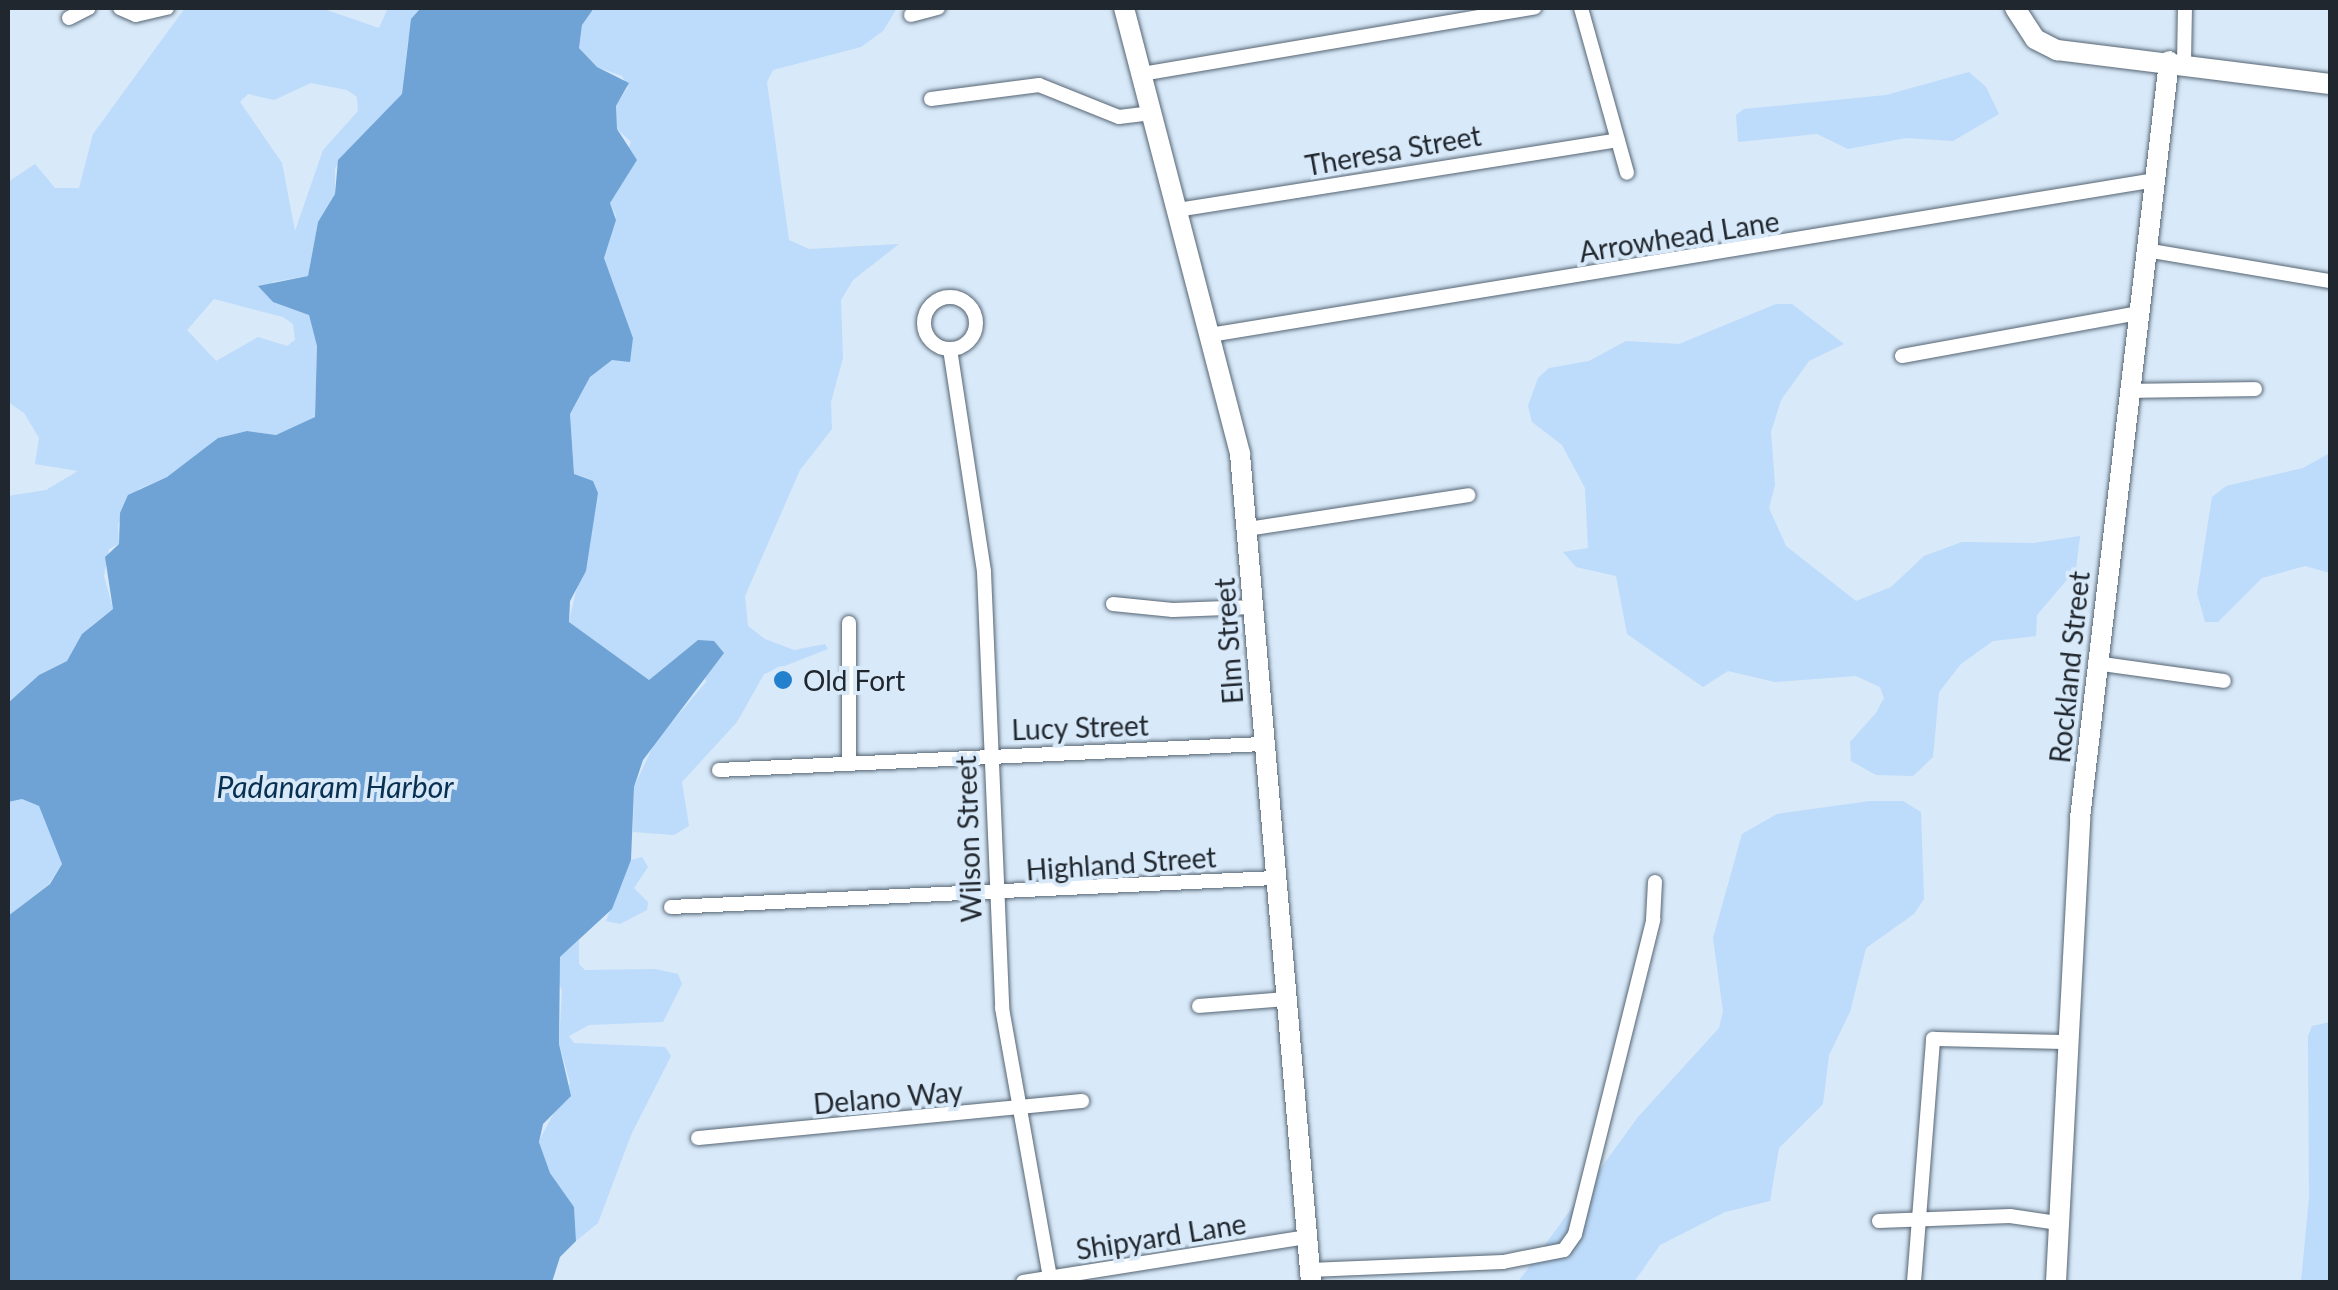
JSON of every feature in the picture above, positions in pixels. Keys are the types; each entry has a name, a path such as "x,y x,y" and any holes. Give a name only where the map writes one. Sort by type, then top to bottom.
{"street":[{"path":"69,18 89,8"},
{"path":"120,8 136,15 167,8"},
{"path":"911,15 938,8"},
{"name":"Elm Street","path":"1124,8 1240,454 1311,1276"},
{"path":"1142,74 1534,8"},
{"path":"1581,8 1626,174"},
{"path":"2015,8 2029,32 2049,48 2330,84"},
{"path":"2176,62 2186,8"},
{"name":"Rockland Street","path":"2056,1282 2066,1042 2096,663 2155,180 2176,62"},
{"path":"931,99 1039,84 1118,117 1152,113"},
{"name":"Theresa Street","path":"1178,210 1617,140"},
{"name":"Arrowhead Lane","path":"1210,335 2155,180"},
{"path":"2146,250 2330,281"},
{"path":"1902,356 2138,313"},
{"name":"Wilson Street","path":"950,349 984,572 1002,1008 1050,1280"},
{"path":"2129,392 2255,389"},
{"path":"1247,529 1468,495"},
{"path":"1113,604 1172,610 1253,607"},
{"path":"849,624 849,762"},
{"path":"2096,663 2224,681"},
{"name":"Lucy Street","path":"719,770 1263,744"},
{"name":"Highland Street","path":"671,907 995,896 1274,878"},
{"path":"1311,1276 1547,1257 1564,1250 1575,1234 1653,920 1656,882"},
{"path":"1199,1006 1286,998"},
{"path":"1914,1282 1933,1039 2066,1042"},
{"name":"Delano Way","path":"698,1138 1082,1101"},
{"path":"1879,1221 2010,1216 2058,1223"},
{"name":"Shipyard Lane","path":"1023,1282 1307,1236"}],"shaded area":[{"path":"185,8 321,8 379,28 388,8 423,8 408,40 402,94 335,168 335,194 318,222 308,276 272,282 309,315 317,345 315,417 276,435 247,431 218,438 167,477 139,489 118,524 119,544 109,549 104,576 113,609 91,626 67,661 39,675 8,703 8,496 46,490 78,471 35,464 39,438 24,413 8,402 8,182 35,164 55,188 79,188 93,134","holes":["311,83 347,90 357,97 358,111 323,150 295,231 282,163 240,102 248,94 274,100","214,299 283,317 293,324 295,340 287,346 258,337 216,361 187,330"]},
{"path":"594,8 897,8 883,31 861,47 773,70 767,82 789,240 809,249 899,244 853,280 841,300 843,358 831,402 832,429 800,470 745,596 748,626 765,639 794,650 825,644 828,649 764,674 737,722 682,782 689,826 674,835 633,832 634,787 655,742 706,682 698,640 649,680 569,622 577,587 581,480 574,474 570,414 590,377 633,338 604,258 616,216 610,203 631,142 617,129 616,106 628,87 622,76 597,67 579,48 582,25"},
{"path":"1969,72 1986,87 1999,114 1953,141 1906,138 1848,149 1817,134 1738,142 1736,115 1744,109 1886,95"},
{"path":"1776,304 1792,304 1844,344 1809,361 1781,400 1771,432 1775,485 1769,508 1786,546 1856,601 1891,587 1924,556 1962,542 2034,543 2080,536 2076,569 2037,615 2036,636 1993,641 1961,664 1939,692 1933,757 1913,776 1876,775 1851,761 1850,742 1876,713 1884,698 1880,687 1856,676 1775,682 1728,671 1703,687 1627,634 1616,576 1576,567 1563,552 1588,548 1585,488 1562,445 1532,422 1528,406 1538,378 1549,368 1589,361 1626,341 1679,344"},
{"path":"2330,453 2330,573 2305,566 2262,578 2218,622 2205,622 2197,593 2212,497 2226,486 2303,468"},
{"path":"22,799 39,806 62,864 49,884 8,916 8,802"},
{"path":"1870,801 1903,801 1921,812 1924,899 1914,914 1866,948 1850,1012 1829,1055 1823,1104 1779,1148 1770,1201 1725,1212 1660,1245 1634,1282 1518,1282 1638,1117 1719,1028 1723,1011 1713,938 1742,834 1777,814"},
{"path":"642,857 648,867 634,888 648,902 647,910 620,924 606,921 631,860"},
{"path":"579,940 579,964 585,970 655,969 678,974 682,984 663,1022 589,1025 569,1036 574,1043 665,1047 671,1056 631,1135 598,1223 576,1241 574,1207 550,1173 539,1141 570,1083 559,1044 562,991 556,974 560,957"},
{"path":"2330,1022 2330,1282 2301,1282 2309,1198 2308,1036 2312,1026"}],"water":[{"name":"Padanaram Harbor","path":"594,8 582,25 579,48 597,67 629,83 616,106 617,129 637,160 610,203 616,220 604,258 633,338 630,362 612,360 590,377 570,414 574,474 593,481 598,493 586,571 570,601 569,622 649,680 698,640 714,641 724,653 643,760 634,787 631,860 612,909 560,957 559,1044 571,1096 543,1124 539,1142 550,1173 574,1207 576,1241 560,1257 552,1282 8,1282 8,916 50,884 62,864 39,806 22,799 8,802 8,703 39,675 67,661 82,634 113,609 105,557 119,544 120,513 128,495 167,477 218,438 247,431 276,435 315,417 317,346 309,315 273,302 258,286 308,276 318,222 335,194 338,160 402,94 411,19 419,10"}],"place":[{"name":"Old Fort","path":"783,680"}]}
